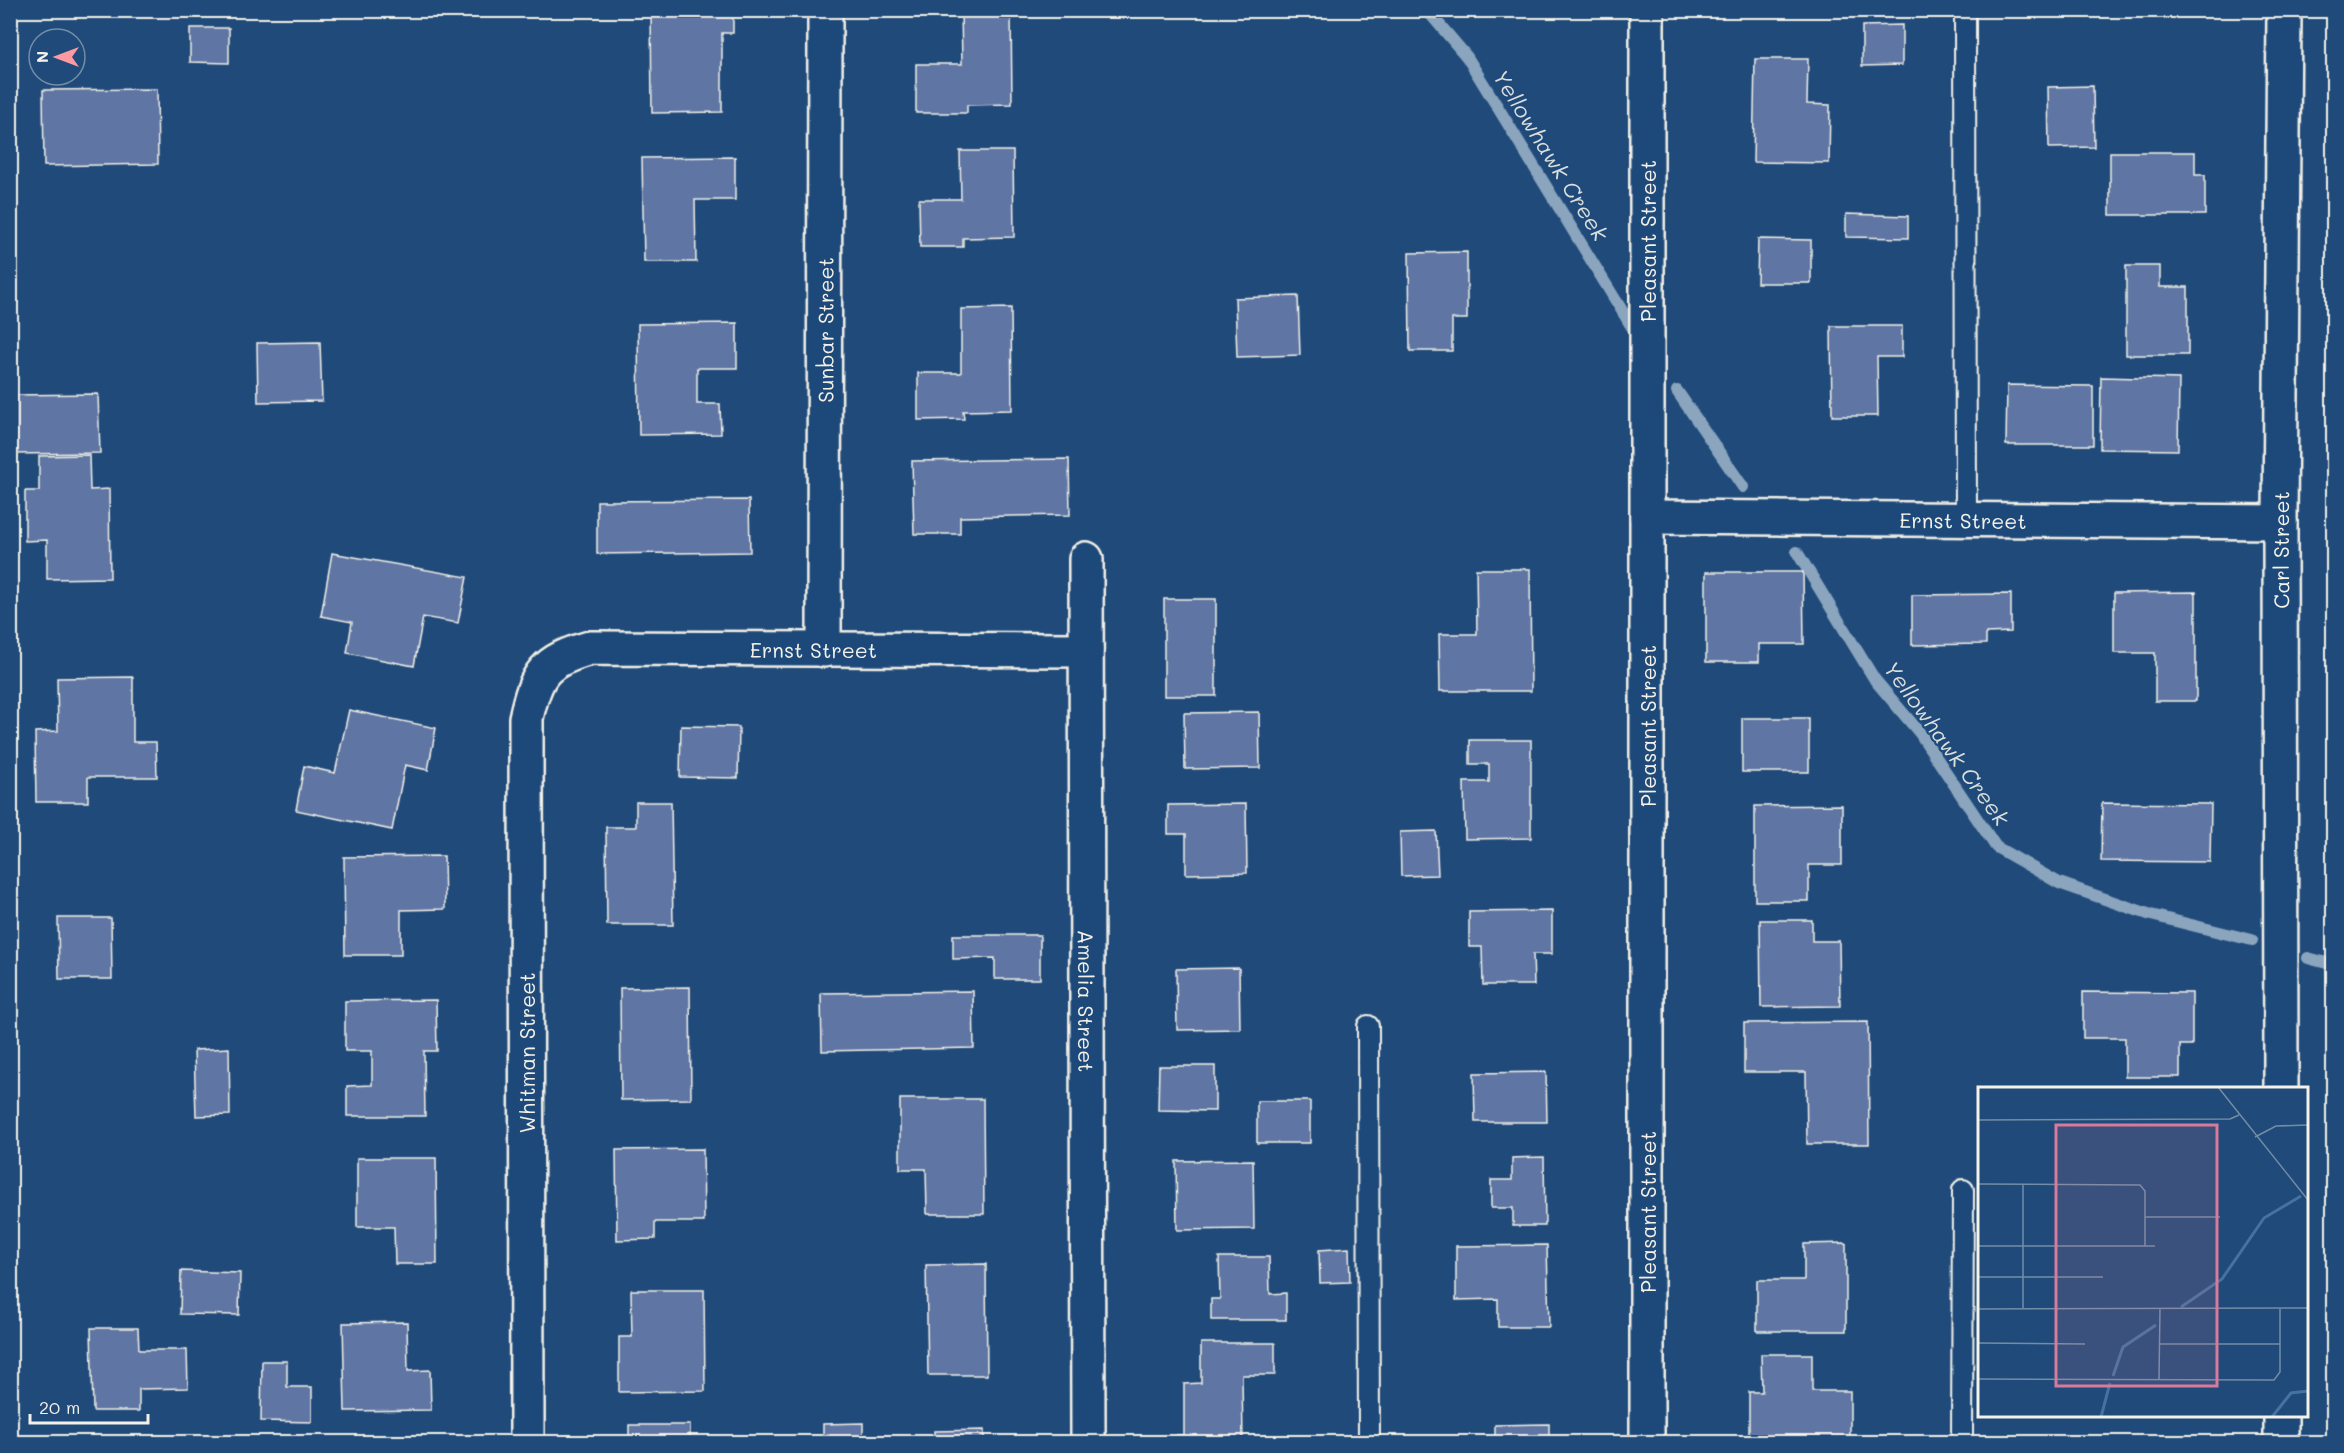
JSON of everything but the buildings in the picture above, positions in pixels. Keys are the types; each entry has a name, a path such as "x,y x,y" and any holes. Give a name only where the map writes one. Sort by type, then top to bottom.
{"street":[{"name":"Sunbar Street","path":"824,650 825,10"},
{"name":"Pleasant Street","path":"1647,10 1647,1443"},
{"name":"Carl Street","path":"2281,1087 2280,522 2284,10"},
{"name":"Ernst Street","path":"1647,517 2280,522"},
{"name":"Amelia Street","path":"1086,559 1088,1443"},
{"name":"Ernst Street","path":"545,668 566,655 590,648 1086,650"},
{"name":"Whitman Street","path":"527,1443 526,718 532,690 545,668"},
{"path":"2281,1417 2281,1443"}],"lane":[{"path":"1965,10 1966,520"},
{"path":"1368,1026 1369,1443"},
{"path":"1962,1190 1962,1443"}],"waterway":[{"name":"Yellowhawk Creek","path":"1427,10 1467,57 1632,327"},
{"name":"Yellowhawk Creek","path":"1677,391 1743,487"},
{"name":"Yellowhawk Creek","path":"1797,552 1875,680 1919,732 1996,847 2059,883 2151,915 2252,940"},
{"name":"Yellowhawk Creek","path":"2308,958 2334,965"}]}
